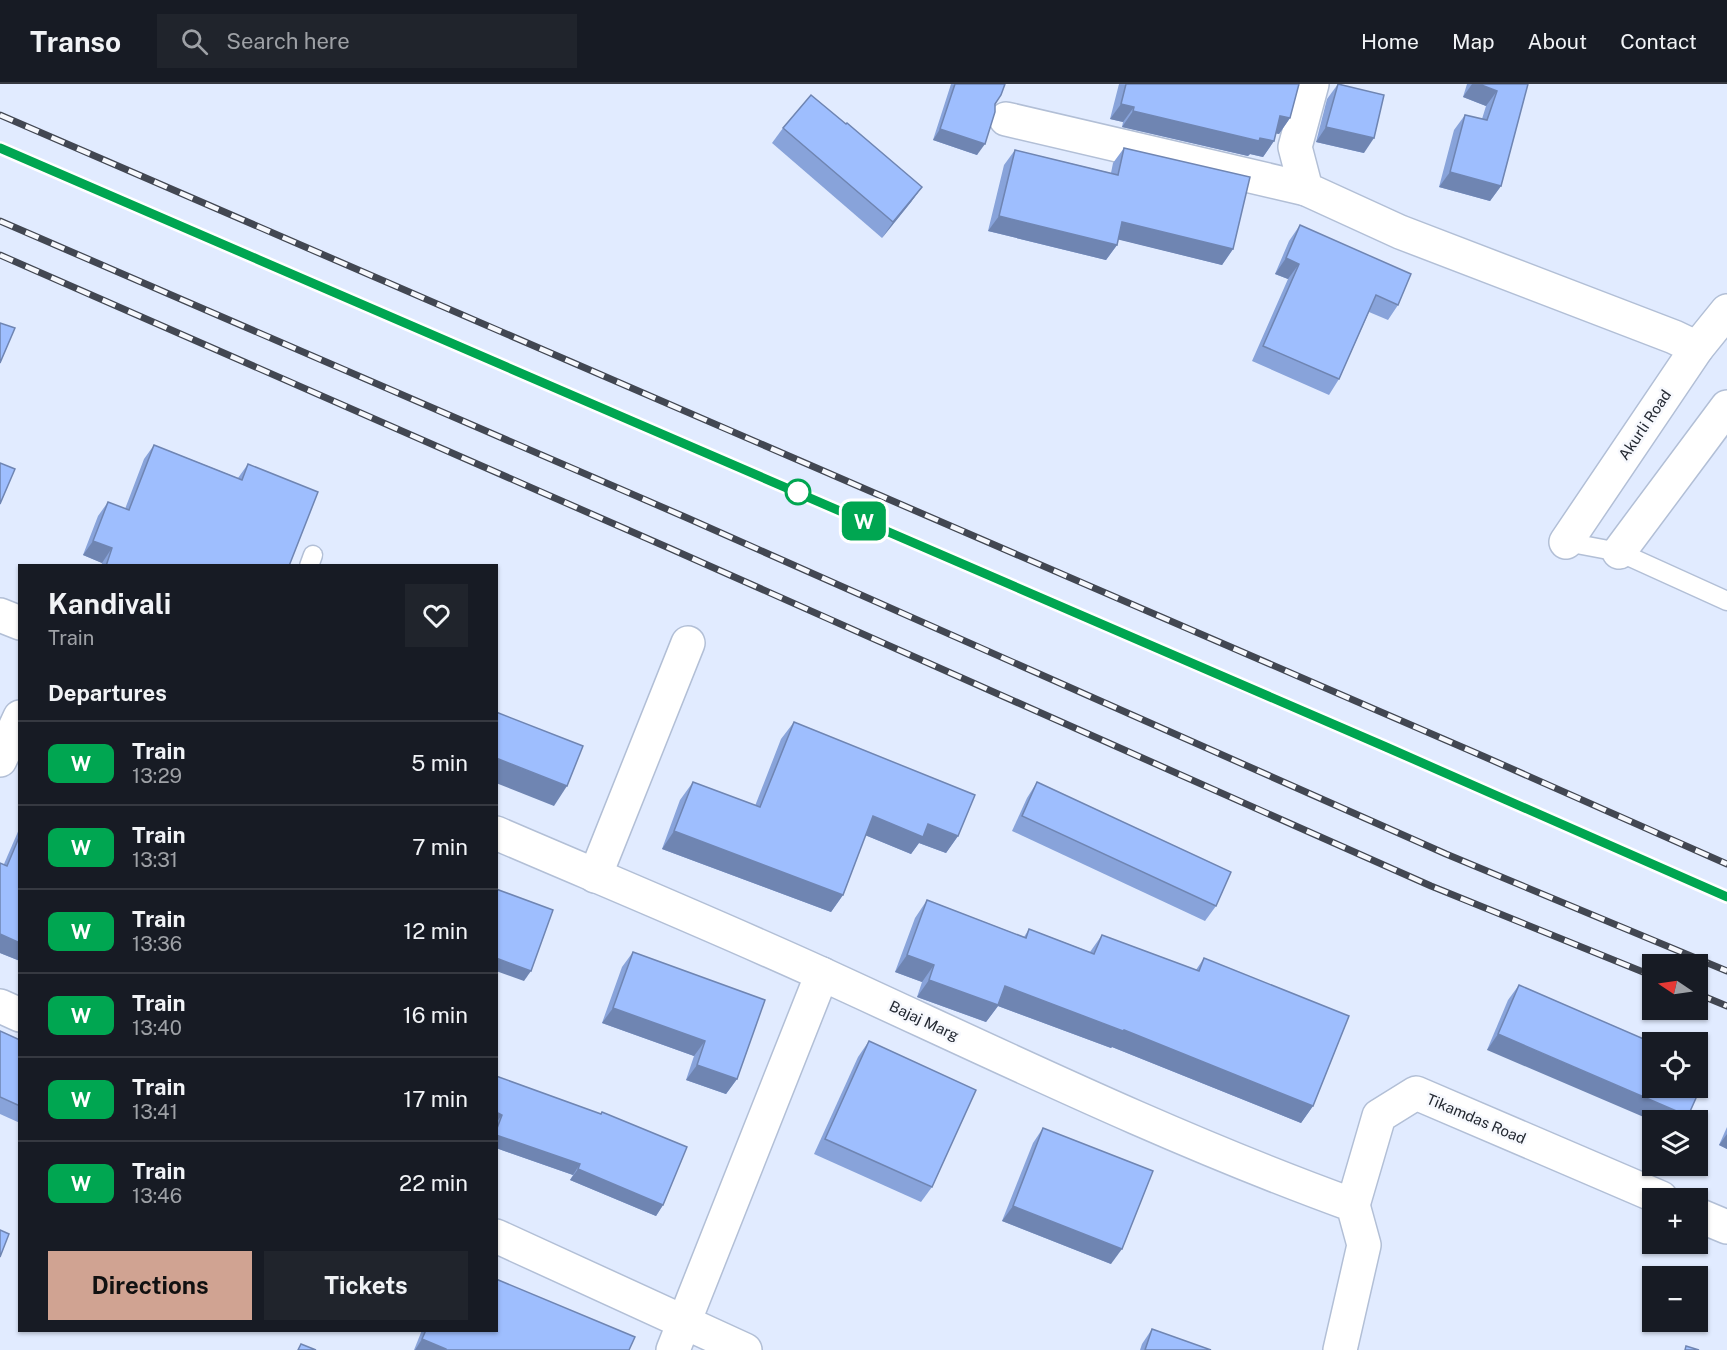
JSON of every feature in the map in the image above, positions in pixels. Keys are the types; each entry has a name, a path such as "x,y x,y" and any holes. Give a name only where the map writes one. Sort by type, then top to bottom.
{"street":[{"path":"1306,189 1295,147 1312,84"},
{"path":"1006,118 1306,189 1400,232 1674,337 1697,348"},
{"name":"Akurli Road","path":"1566,542 1697,348 1727,311"},
{"path":"1619,552 1727,407"},
{"path":"0,615 18,622"},
{"path":"595,876 688,643"},
{"path":"0,760 18,721"},
{"name":"Bajaj Marg","path":"498,834 822,974 1128,1114 1287,1181 1353,1205"},
{"path":"678,1336 822,974"},
{"path":"0,1006 18,1014"},
{"name":"Tikamdas Road","path":"1353,1205 1379,1116 1416,1093 1642,1190"},
{"path":"1340,1350 1364,1245 1353,1205"},
{"path":"1708,1219 1727,1227"},
{"path":"498,1237 678,1336 745,1350"}],"lane":[{"path":"1566,542 1619,552 1727,601"}],"building":[{"path":"955,84 1005,84 995,104 995,112 985,144 940,129"},
{"path":"1126,84 1299,84 1290,118 1280,116 1274,141 1260,138 1259,141 1133,111 1134,107 1121,104"},
{"path":"1338,84 1384,95 1374,138 1326,127"},
{"path":"1479,84 1528,84 1501,186 1450,172 1465,115 1487,120 1497,91"},
{"path":"811,95 922,187 893,222 783,128"},
{"path":"1124,148 1250,177 1233,249 1122,222 1117,245 999,216 1015,150 1118,175"},
{"path":"1300,225 1411,274 1398,305 1376,295 1339,379 1263,346 1299,264 1286,258"},
{"path":"0,323 15,328 0,363"},
{"path":"154,445 242,480 248,464 318,492 290,564 107,564 112,548 93,541 108,502 129,510"},
{"path":"0,463 15,469 0,504"},
{"path":"498,713 583,746 567,786 498,759"},
{"path":"794,722 975,795 958,836 928,824 923,837 873,816 843,895 674,831 693,782 760,807"},
{"path":"1037,782 1231,872 1216,906 1022,816"},
{"path":"18,840 18,942 0,934 0,863 7,866"},
{"path":"498,890 553,910 531,971 498,959"},
{"path":"927,900 1026,938 1029,929 1094,954 1102,935 1199,971 1204,958 1349,1016 1313,1106 1124,1030 1005,986 998,1005 929,980 934,965 907,955"},
{"path":"633,952 765,1000 737,1079 697,1065 705,1041 613,1008"},
{"path":"1519,985 1642,1038 1642,1096 1498,1034"},
{"path":"0,1031 18,1039 18,1105 0,1097"},
{"path":"869,1041 976,1090 932,1187 825,1139"},
{"path":"498,1077 601,1114 602,1112 687,1147 663,1205 578,1169 580,1164 498,1136 498,1126 502,1115 498,1113"},
{"path":"1646,1098 1696,1098 1691,1110 1674,1110"},
{"path":"1043,1128 1153,1171 1122,1249 1013,1206"},
{"path":"0,1230 9,1234 0,1257"},
{"path":"498,1280 635,1337 629,1350 446,1350 422,1339 425,1332 498,1332"},
{"path":"1152,1329 1211,1350 1145,1350"},
{"path":"301,1344 316,1350 298,1350"},
{"path":"1686,1346 1699,1350 1685,1350"}],"railway":[{"path":"0,115 1485,757 1727,864"},
{"path":"0,148 1727,897"},
{"path":"0,221 685,517 1446,854 1727,971"},
{"path":"0,255 669,548 1431,886 1642,972"},
{"path":"1708,998 1727,1006"}],"train":[{"name":"W","path":"0,148 1386,747 1727,897"}]}
